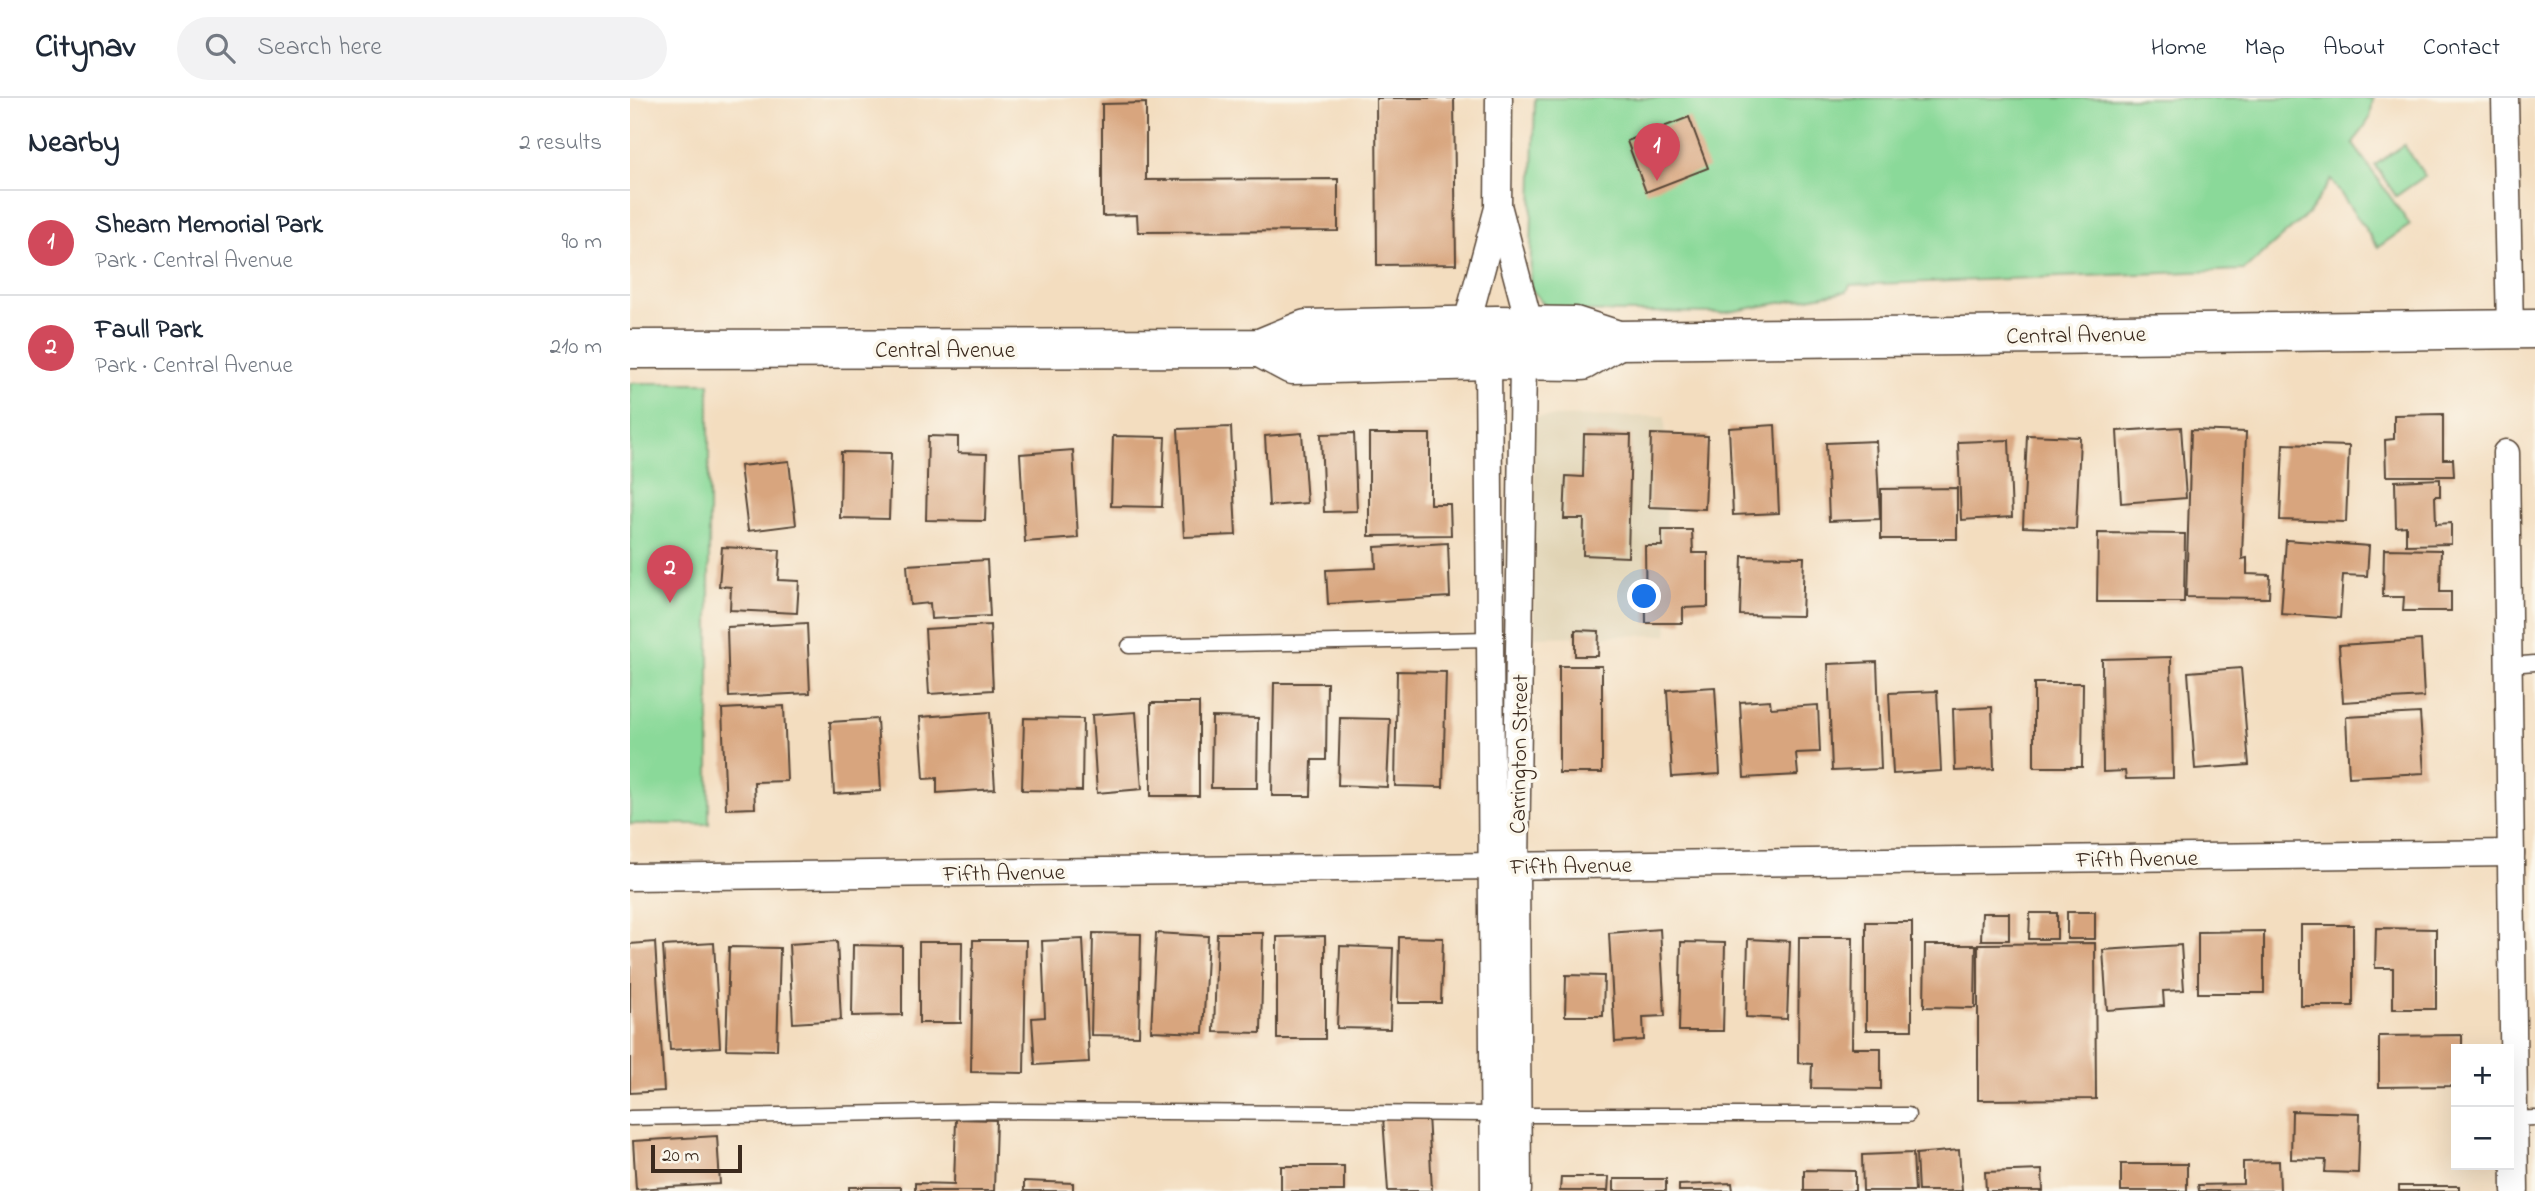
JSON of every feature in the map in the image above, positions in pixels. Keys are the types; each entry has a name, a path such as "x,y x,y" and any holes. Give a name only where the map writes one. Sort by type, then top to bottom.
{"main road":[{"name":"Central Avenue","path":"630,349 1260,348 1306,329 1466,326 1514,349"},
{"name":"Central Avenue","path":"1260,348 1292,365 1514,349 1582,361 1618,340 2523,329"}],"street":[{"name":"Carrington Street","path":"1499,98 1498,208 1514,349 1504,866 1507,1114 1518,1191"},
{"path":"2505,98 2523,329"},
{"name":"Carrington Street","path":"1466,326 1498,208"},
{"name":"Carrington Street","path":"1504,866 1491,639 1514,349"},
{"path":"2506,453 2522,664 2511,853 2524,1119 2515,1191"},
{"name":"Fifth Avenue","path":"630,877 2511,853"},
{"name":"Carrington Street","path":"1494,1191 1507,1114"}],"lane":[{"path":"1129,646 1491,639"},
{"path":"630,1118 989,1111 1908,1115"}],"shaded area":[{"path":"1665,416 1668,635 1534,637 1534,417"}],"green space":[{"path":"1535,98 2373,98 2370,118 2353,144 2410,225 2378,247 2331,180 2308,214 2244,270 1850,285 1847,291 1723,313 1550,311 1530,288"},
{"path":"2404,145 2425,176 2396,196 2375,165"},
{"path":"630,383 709,383 709,824 630,824"}],"building":[{"path":"1376,98 1454,98 1456,264 1377,265"},
{"path":"1146,103 1146,180 1338,179 1338,231 1138,232 1137,215 1102,216 1102,104"},
{"path":"1689,117 1708,168 1646,192 1627,141"},
{"path":"2443,414 2443,459 2453,459 2454,476 2386,476 2385,440 2394,439 2394,415"},
{"path":"1775,425 1779,513 1733,515 1729,428"},
{"path":"1231,427 1236,535 1184,537 1178,429"},
{"path":"2181,427 2186,498 2121,503 2117,431"},
{"path":"2191,430 2246,432 2242,559 2247,558 2247,574 2270,575 2269,598 2186,597"},
{"path":"1302,433 1307,503 1269,506 1265,436"},
{"path":"1354,433 1357,511 1324,512 1321,434"},
{"path":"1369,434 1430,434 1430,504 1450,504 1451,535 1369,536"},
{"path":"1584,434 1631,435 1628,557 1583,555 1584,519 1564,519 1566,476 1583,477"},
{"path":"1651,434 1708,436 1705,509 1649,507"},
{"path":"2027,435 2080,437 2076,529 2023,527"},
{"path":"928,436 958,437 958,453 987,454 985,521 926,520"},
{"path":"1113,436 1165,437 1162,507 1111,506"},
{"path":"2009,440 2012,517 1961,520 1958,442"},
{"path":"1876,441 1880,519 1829,521 1826,443"},
{"path":"2283,444 2349,446 2346,522 2280,520"},
{"path":"1073,450 1078,538 1025,542 1020,454"},
{"path":"841,452 891,453 889,519 840,518"},
{"path":"789,461 796,525 748,531 740,466"},
{"path":"2440,479 2440,496 2435,496 2436,524 2451,523 2451,544 2406,545 2406,526 2396,527 2395,481"},
{"path":"1957,488 1957,539 1881,539 1881,489"},
{"path":"1662,530 1692,530 1693,553 1708,553 1708,607 1683,608 1683,623 1646,623 1645,546 1662,546"},
{"path":"2098,533 2185,534 2184,602 2097,602"},
{"path":"2286,540 2369,546 2367,576 2343,575 2340,618 2281,614"},
{"path":"1448,543 1450,597 1328,604 1326,570 1376,568 1375,547"},
{"path":"722,547 780,550 778,580 799,581 797,613 730,610 731,587 719,586"},
{"path":"2384,549 2441,550 2440,592 2451,592 2451,611 2403,611 2404,597 2383,597"},
{"path":"1742,556 1804,557 1802,616 1740,615"},
{"path":"987,560 990,616 931,619 930,603 910,605 907,565"},
{"path":"807,623 810,693 729,697 727,627"},
{"path":"990,625 993,690 929,694 925,629"},
{"path":"1575,630 1599,631 1598,656 1575,656"},
{"path":"2421,640 2424,697 2343,702 2339,645"},
{"path":"2171,657 2173,778 2126,779 2125,771 2103,772 2102,659"},
{"path":"1877,662 1881,769 1832,771 1828,664"},
{"path":"1559,666 1602,666 1602,773 1559,773"},
{"path":"2241,668 2249,765 2195,769 2188,672"},
{"path":"1397,671 1446,672 1443,787 1395,786"},
{"path":"1274,683 1327,683 1326,760 1312,760 1311,796 1272,796"},
{"path":"2034,683 2083,683 2082,767 2034,767"},
{"path":"1715,687 1720,774 1672,777 1667,690"},
{"path":"1937,691 1941,771 1893,774 1889,693"},
{"path":"1770,700 1771,708 1818,705 1820,752 1796,753 1798,775 1744,778 1740,702"},
{"path":"1151,703 1199,703 1199,796 1151,796"},
{"path":"784,706 787,781 754,782 755,808 726,809 722,709"},
{"path":"1992,707 1994,769 1955,771 1953,709"},
{"path":"990,712 995,789 937,793 937,778 924,779 920,717"},
{"path":"1136,712 1142,789 1097,793 1092,715"},
{"path":"2420,713 2424,773 2349,777 2346,717"},
{"path":"1212,717 1258,718 1257,788 1211,788"},
{"path":"1024,718 1083,719 1082,791 1022,790"},
{"path":"1340,718 1390,719 1387,787 1338,785"},
{"path":"877,719 881,791 834,794 830,722"},
{"path":"2067,912 2095,912 2095,939 2067,939"},
{"path":"1982,913 2009,913 2009,940 1981,940"},
{"path":"2030,913 2057,913 2057,939 2029,939"},
{"path":"1866,922 1912,922 1912,1030 1866,1030"},
{"path":"2301,925 2353,925 2353,1006 2301,1006"},
{"path":"2376,928 2436,929 2436,1009 2393,1009 2393,968 2375,968"},
{"path":"1660,929 1665,1016 1643,1017 1644,1040 1615,1042 1609,933"},
{"path":"2264,931 2264,993 2198,993 2198,932"},
{"path":"1093,933 1141,934 1139,1036 1091,1035"},
{"path":"1156,933 1208,936 1203,1033 1151,1031"},
{"path":"1217,933 1263,933 1261,1033 1214,1032"},
{"path":"1325,936 1325,1039 1277,1039 1277,937"},
{"path":"1399,937 1443,938 1441,1003 1398,1003"},
{"path":"1799,937 1853,937 1852,1048 1881,1048 1881,1089 1811,1088 1812,1064 1798,1063"},
{"path":"1083,939 1089,1062 1035,1065 1032,1018 1045,1017 1042,941"},
{"path":"1748,939 1790,941 1787,1019 1746,1017"},
{"path":"973,940 1026,940 1024,1073 971,1072"},
{"path":"837,941 841,1020 793,1023 789,944"},
{"path":"655,942 664,1091 630,1093 630,944"},
{"path":"919,942 962,942 961,1023 919,1023"},
{"path":"1681,942 1725,943 1723,1031 1679,1031"},
{"path":"714,943 720,1047 670,1050 663,946"},
{"path":"2095,943 2096,1099 1978,1100 1978,944"},
{"path":"853,945 902,946 902,1015 852,1016"},
{"path":"1925,945 1976,945 1975,1008 1924,1007"},
{"path":"2181,945 2184,990 2163,991 2164,1006 2107,1010 2103,950"},
{"path":"1340,946 1393,948 1390,1029 1337,1028"},
{"path":"729,947 780,948 777,1050 726,1049"},
{"path":"1566,975 1604,976 1603,1016 1565,1016"},
{"path":"2462,1035 2462,1044 2451,1044 2451,1086 2379,1087 2379,1036"},
{"path":"2292,1111 2360,1113 2358,1173 2325,1172 2326,1160 2291,1159"},
{"path":"1428,1114 1432,1191 1388,1191 1383,1117"},
{"path":"956,1119 996,1120 994,1191 915,1191 915,1183 954,1184"},
{"path":"717,1136 720,1184 636,1189 633,1141"},
{"path":"1959,1150 1962,1191 1918,1191 1916,1154"},
{"path":"1913,1153 1915,1191 1863,1191 1862,1155"},
{"path":"2279,1161 2280,1191 2199,1191 2198,1185 2243,1184 2243,1162"},
{"path":"2121,1164 2187,1164 2187,1191 2121,1191"},
{"path":"1281,1166 1344,1166 1344,1191 1281,1191"},
{"path":"1804,1170 1855,1171 1855,1191 1804,1191"},
{"path":"2042,1170 2043,1191 1986,1191 1985,1172"},
{"path":"1561,1177 1609,1177 1608,1191 1560,1191"},
{"path":"1614,1179 1666,1179 1666,1191 1614,1191"},
{"path":"1024,1181 1073,1183 1073,1191 1024,1191"},
{"path":"1732,1183 1733,1191 1679,1191 1679,1185"},
{"path":"2399,1186 2459,1186 2459,1191 2399,1191"},
{"path":"849,1187 901,1187 901,1191 849,1191"}],"place":[{"name":"Shearn Memorial Park","path":"1657,181"},
{"name":"Faull Park","path":"670,603"}]}
